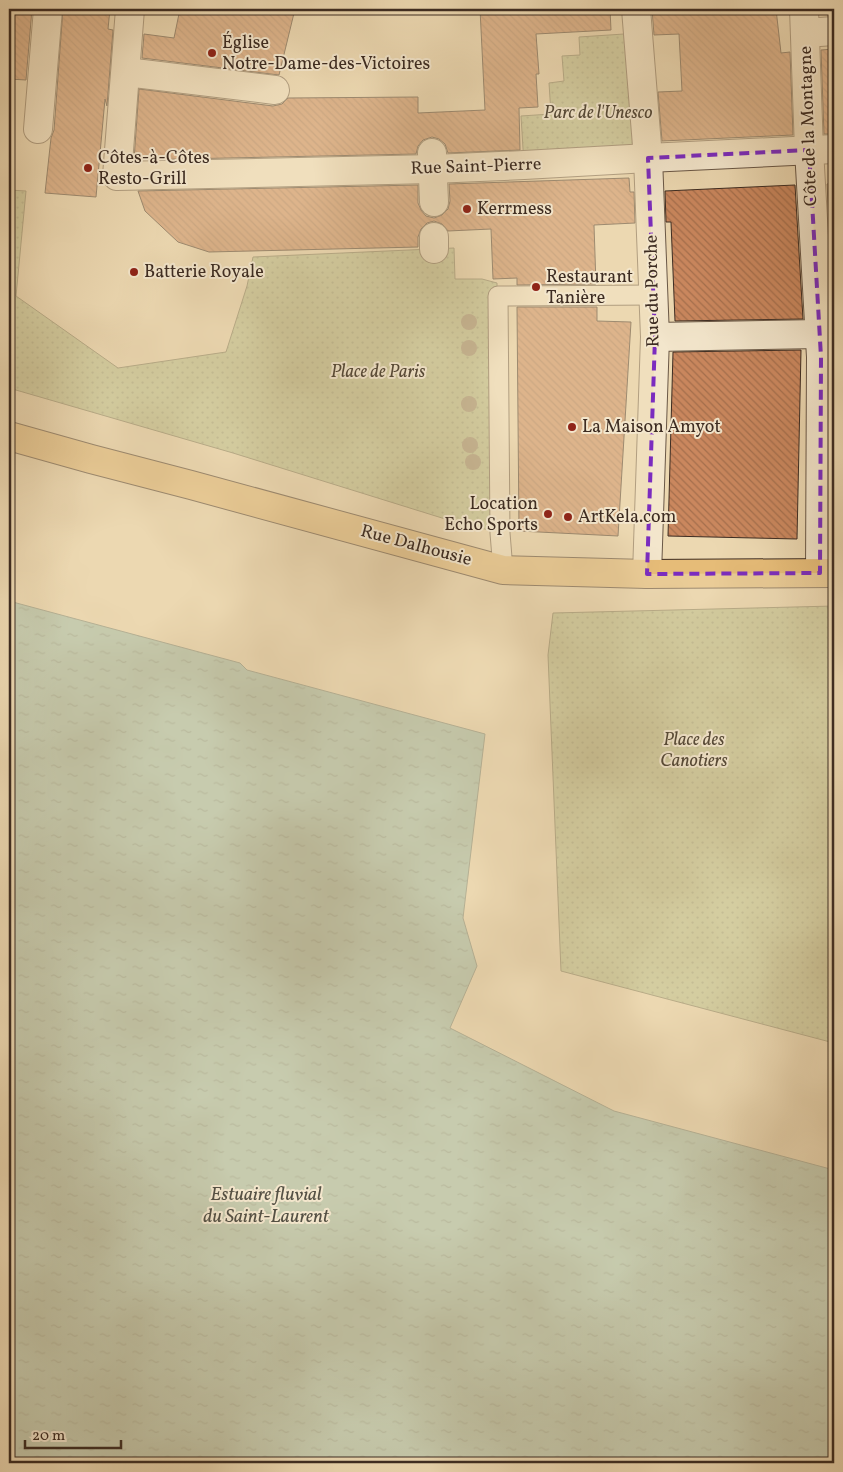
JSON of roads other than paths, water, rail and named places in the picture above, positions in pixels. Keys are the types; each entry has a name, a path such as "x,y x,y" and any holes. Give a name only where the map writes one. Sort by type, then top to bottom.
{"main road":[{"name":"Rue Dalhousie","path":"9,436 502,570 647,574 827,573"}],"street":[{"path":"38,129 48,9"},
{"path":"130,9 126,72 275,90"},
{"name":"Rue du Porche","path":"636,9 648,158 655,337 647,574"},
{"path":"805,21 834,31"},
{"name":"Côte de la Montagne","path":"805,21 822,149 820,334 827,573"},
{"name":"Rue Saint-Pierre","path":"126,72 117,176 432,161 524,166 822,149"},
{"path":"432,161 434,202"},
{"path":"655,337 820,334"}],"lane":[{"path":"502,570 498,296 654,295"}],"water":[{"name":"Estuaire fluvial du Saint-Laurent","path":"9,601 240,663 247,670 485,734 463,918 477,966 450,1028 614,1111 834,1170 834,1463 9,1463"}],"place":[{"name":"Église Notre-Dame-des-Victoires","path":"212,53"},
{"name":"Côtes-à-Côtes Resto-Grill","path":"88,168"},
{"name":"Kerrmess","path":"467,209"},
{"name":"Batterie Royale","path":"134,272"},
{"name":"Restaurant Tanière","path":"536,287"},
{"name":"La Maison Amyot","path":"572,427"},
{"name":"Location Echo Sports","path":"548,514"},
{"name":"ArtKela.com","path":"568,517"}],"park label":[{"name":"Parc de l'Unesco","path":"598,113"},
{"name":"Place de Paris","path":"378,372"},
{"name":"Place des Canotiers","path":"694,750"}]}
